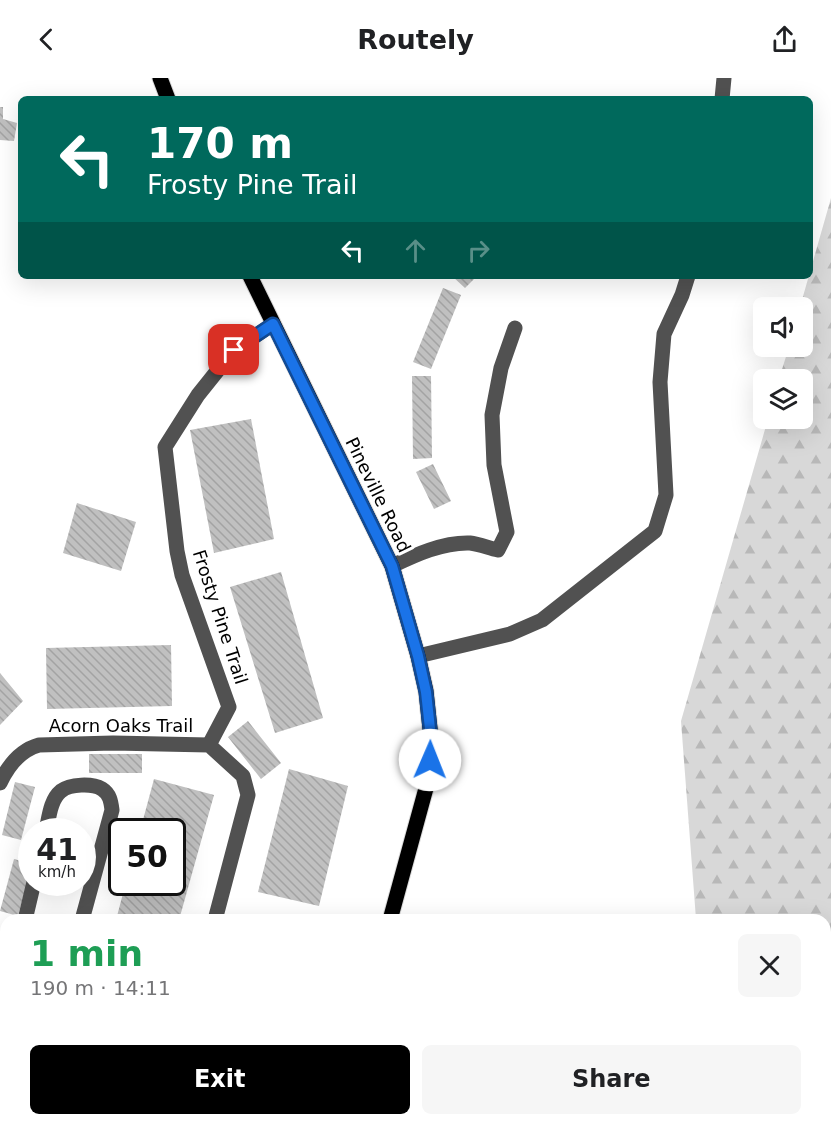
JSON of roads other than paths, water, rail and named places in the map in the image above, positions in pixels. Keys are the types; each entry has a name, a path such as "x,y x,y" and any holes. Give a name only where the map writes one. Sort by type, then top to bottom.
{"main road":[{"path":"160,78 167,96"},
{"name":"Pineville Road","path":"251,279 392,566 426,692 431,738 428,781 392,914"}],"street":[{"path":"722,96 724,78"},
{"path":"418,656 510,634 542,620 655,531 666,495 660,382 664,334 687,279"},
{"name":"Frosty Pine Trail","path":"209,746 229,707 182,575 165,447 198,395 234,350 273,324"},
{"path":"392,566 416,555 443,547 470,543 498,550 507,532 494,465 492,415 501,368 515,328"},
{"name":"Acorn Oaks Trail","path":"0,783 7,769 28,748 39,745 113,743 209,746 243,776 248,795 217,914"},
{"path":"49,818 54,800 62,791 75,786 103,789 110,798 112,810 96,869"},
{"path":"26,914 31,896"},
{"path":"84,914 89,896"}]}
